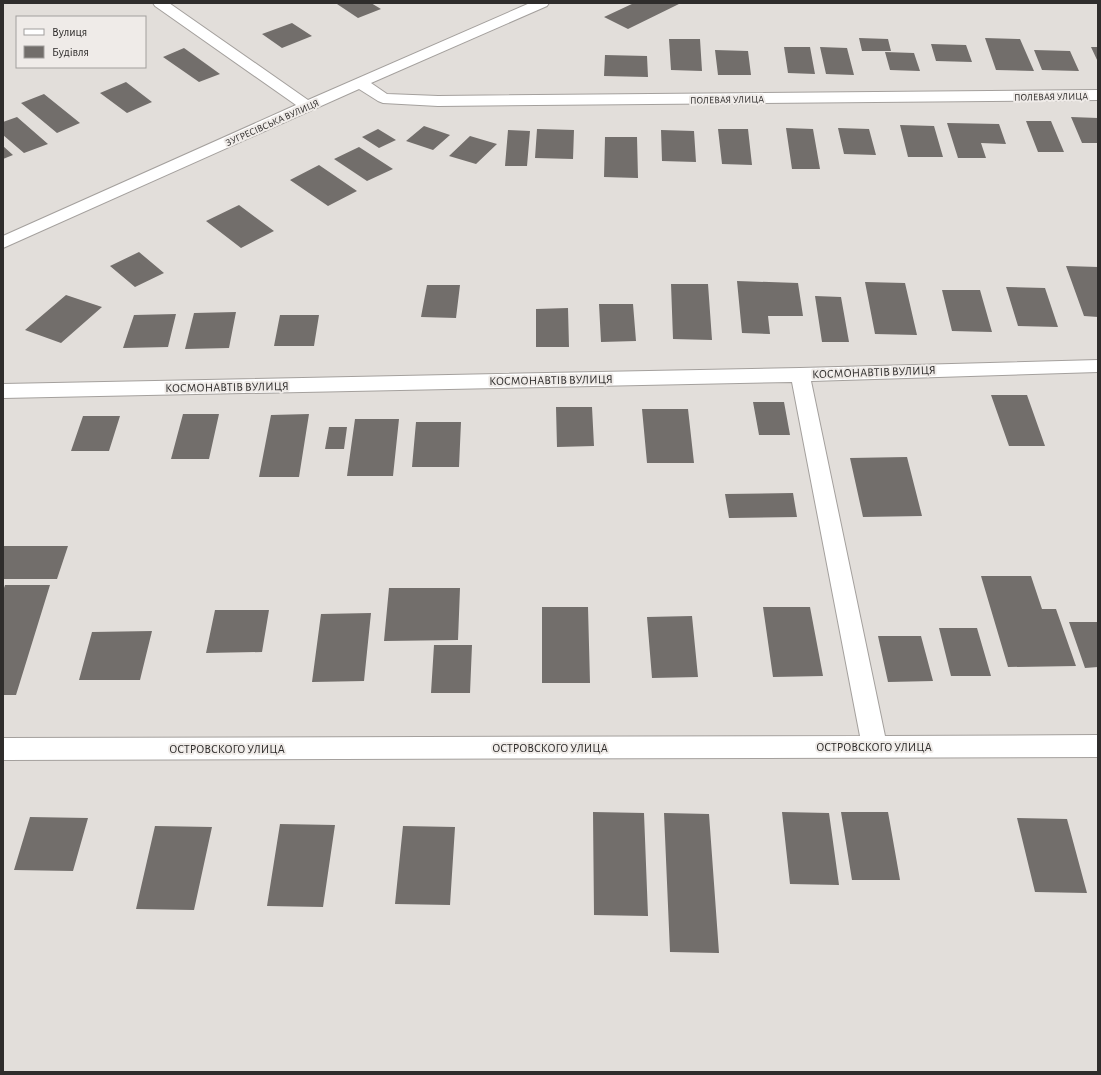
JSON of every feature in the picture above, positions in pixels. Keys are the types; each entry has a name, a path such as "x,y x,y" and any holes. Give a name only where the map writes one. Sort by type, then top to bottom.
{"street":[{"path":"160,3 307,106"},
{"name":"ЗУГРЕСІВСЬКА ВУЛИЦЯ","path":"3,243 307,106 542,3"},
{"name":"ПОЛЕВАЯ УЛИЦА","path":"360,83 383,98 438,101 1098,95"},
{"name":"КОСМОНАВТІВ ВУЛИЦЯ","path":"3,392 1098,366"},
{"path":"800,374 875,747"},
{"name":"ОСТРОВСКОГО УЛИЦА","path":"3,749 1098,746"}],"building":[{"path":"371,3 381,9 358,18 337,4"},
{"path":"634,3 681,3 628,29 604,17"},
{"path":"292,23 312,36 282,48 262,34"},
{"path":"859,38 888,39 891,51 862,51"},
{"path":"985,38 1020,39 1034,71 996,70"},
{"path":"669,39 700,39 702,71 671,70"},
{"path":"931,44 966,45 972,62 936,61"},
{"path":"784,47 810,47 815,74 788,73"},
{"path":"820,47 847,48 854,75 826,74"},
{"path":"1091,47 1098,47 1098,62"},
{"path":"184,48 220,74 199,82 163,57"},
{"path":"715,50 748,51 751,75 718,75"},
{"path":"1034,50 1070,51 1079,71 1042,70"},
{"path":"885,52 914,53 920,71 890,70"},
{"path":"605,55 647,56 648,77 604,76"},
{"path":"126,82 152,102 127,113 100,93"},
{"path":"44,94 80,123 57,133 21,103"},
{"path":"17,117 48,144 24,153 3,135 3,122"},
{"path":"1071,117 1098,118 1098,143 1082,143"},
{"path":"1026,121 1051,121 1064,152 1038,152"},
{"path":"947,123 999,124 1006,144 981,143 986,158 958,158"},
{"path":"900,125 934,126 943,157 908,157"},
{"path":"424,126 450,135 433,150 406,141"},
{"path":"786,128 813,129 820,169 792,169"},
{"path":"838,128 869,129 876,155 844,154"},
{"path":"378,129 396,140 379,148 362,137"},
{"path":"537,129 574,130 573,159 535,158"},
{"path":"718,129 748,129 752,165 722,164"},
{"path":"508,130 530,131 527,166 505,166"},
{"path":"661,130 694,131 696,162 662,161"},
{"path":"470,136 497,144 476,164 449,156"},
{"path":"605,137 637,137 638,178 604,177"},
{"path":"3,146 13,155 3,159"},
{"path":"359,147 393,169 367,181 334,159"},
{"path":"319,165 357,191 328,206 290,180"},
{"path":"239,205 274,231 241,248 206,221"},
{"path":"139,252 164,273 135,287 110,266"},
{"path":"1066,266 1098,267 1098,317 1084,316"},
{"path":"737,281 798,283 803,316 768,316 770,334 742,333"},
{"path":"865,282 905,283 917,335 875,334"},
{"path":"671,284 708,284 712,340 673,339"},
{"path":"427,285 460,285 456,318 421,317"},
{"path":"1006,287 1045,288 1058,327 1018,326"},
{"path":"942,290 980,290 992,332 952,331"},
{"path":"66,295 102,307 61,343 25,330"},
{"path":"815,296 841,297 849,342 822,342"},
{"path":"599,304 633,304 636,341 601,342"},
{"path":"568,308 569,347 536,347 536,309"},
{"path":"236,312 229,348 185,349 194,313"},
{"path":"176,314 168,347 123,348 134,315"},
{"path":"280,315 319,315 314,346 274,346"},
{"path":"991,395 1027,395 1045,446 1009,446"},
{"path":"753,402 784,402 790,435 759,435"},
{"path":"556,407 592,407 594,446 557,447"},
{"path":"642,409 688,409 694,463 647,463"},
{"path":"183,414 219,414 209,459 171,459"},
{"path":"309,414 299,477 259,477 271,415"},
{"path":"83,416 120,416 109,451 71,451"},
{"path":"355,419 399,419 393,476 347,476"},
{"path":"416,422 461,422 459,467 412,467"},
{"path":"329,427 347,427 344,449 325,449"},
{"path":"907,457 922,516 863,517 850,458"},
{"path":"793,493 797,517 729,518 725,494"},
{"path":"3,546 68,546 57,579 3,579"},
{"path":"981,576 1031,576 1042,609 1056,609 1076,666 1008,667"},
{"path":"5,585 50,585 16,695 3,695 3,591"},
{"path":"389,588 460,588 458,640 384,641"},
{"path":"542,607 588,607 590,683 542,683"},
{"path":"763,607 810,607 823,676 773,677"},
{"path":"215,610 269,610 262,652 206,653"},
{"path":"371,613 364,681 312,682 321,614"},
{"path":"692,616 698,677 652,678 647,617"},
{"path":"1069,622 1098,622 1098,667 1085,668"},
{"path":"939,628 977,628 991,676 951,676"},
{"path":"152,631 140,680 79,680 92,632"},
{"path":"878,636 921,636 933,681 888,682"},
{"path":"434,645 472,645 470,693 431,693"},
{"path":"593,812 644,813 648,916 594,915"},
{"path":"782,812 829,813 839,885 790,884"},
{"path":"841,812 888,812 900,880 852,880"},
{"path":"664,813 709,814 719,953 670,952"},
{"path":"30,817 88,818 73,871 14,870"},
{"path":"1017,818 1067,819 1087,893 1035,892"},
{"path":"280,824 335,825 323,907 267,906"},
{"path":"155,826 212,827 194,910 136,909"},
{"path":"403,826 455,827 450,905 395,904"}]}
